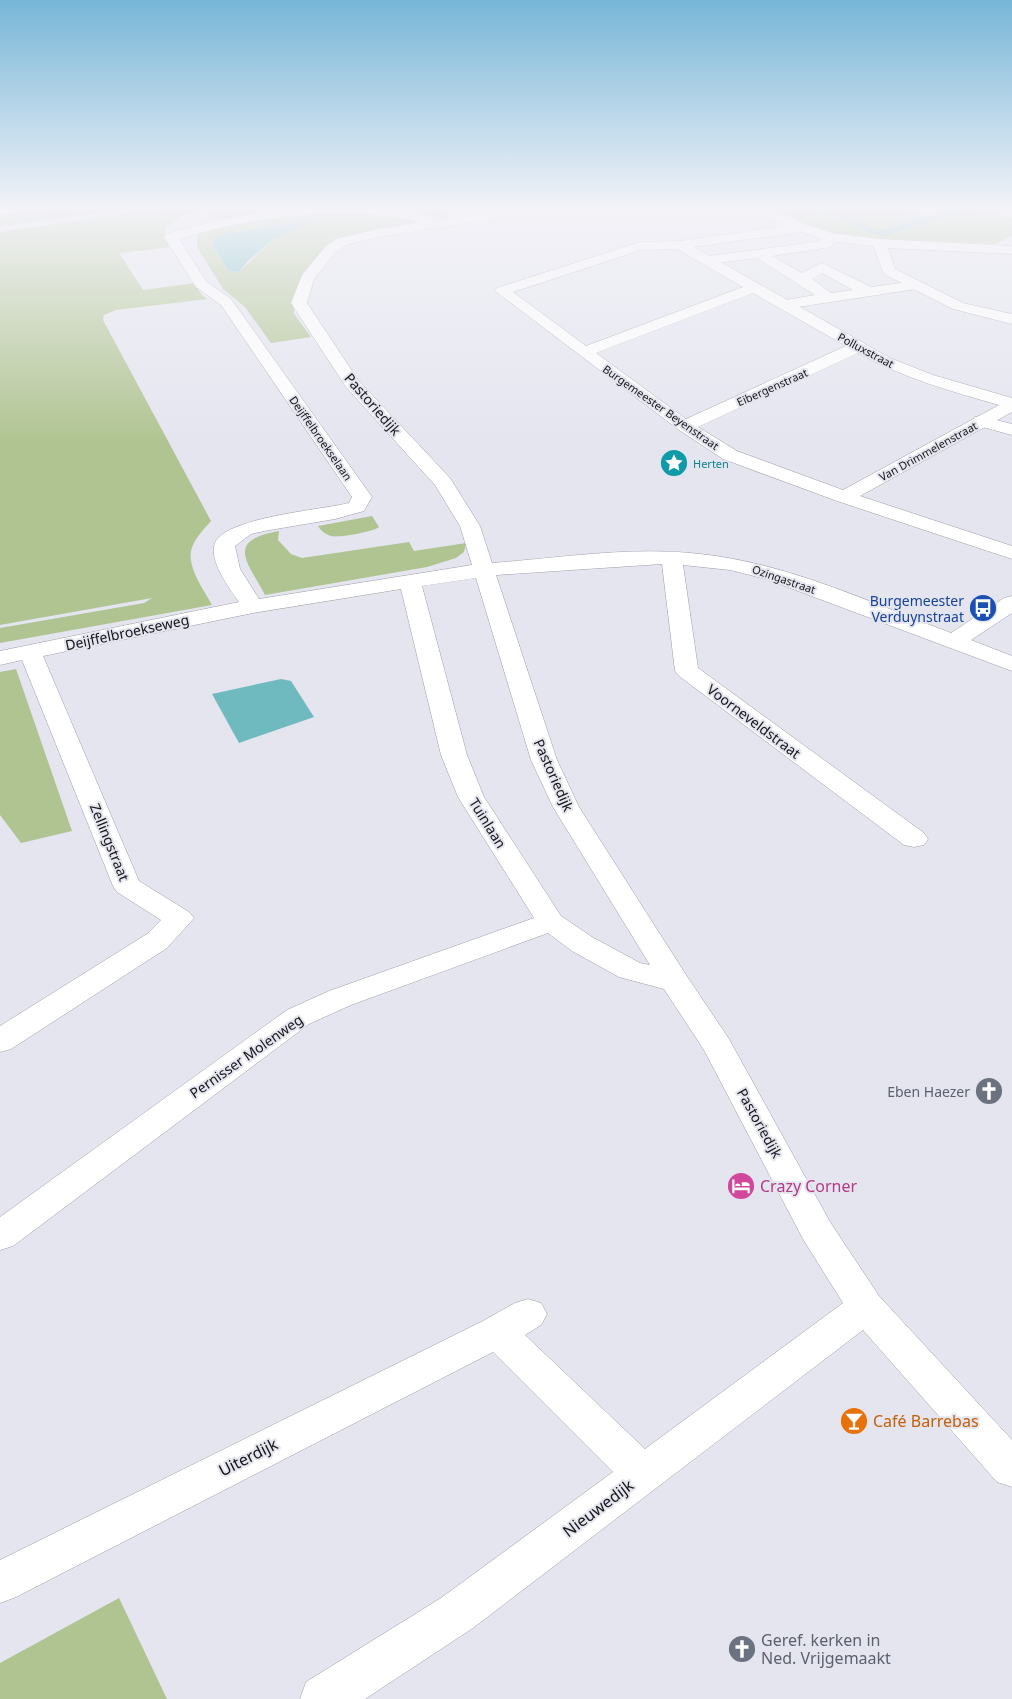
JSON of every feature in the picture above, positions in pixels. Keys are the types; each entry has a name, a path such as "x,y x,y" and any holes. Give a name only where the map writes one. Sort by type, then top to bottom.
{"street":[{"name":"Deijffelbroekselaan","path":"203,285 226,302 362,497 357,507 244,530 225,544 223,555 239,586 253,606"},
{"name":"Pastoriedijk","path":"305,285 299,303 352,382 443,482 470,526 548,768 566,807 675,982 718,1047 800,1195 816,1229 866,1307 1012,1469"},
{"name":"Burgemeester Beyenstraat","path":"519,285 502,291 685,426 730,455 844,497 1012,553"},
{"name":"Polluxstraat","path":"752,285 858,348 884,361 927,379 1012,404"},
{"path":"811,285 829,298"},
{"path":"856,285 869,292"},
{"path":"785,304 914,285"},
{"path":"917,285 958,306 1012,319"},
{"path":"584,352 755,287"},
{"name":"Eibergenstraat","path":"685,426 858,348"},
{"name":"Van Drimmelenstraat","path":"844,497 1012,404"},
{"path":"981,421 1012,430"},
{"name":"Ozingastraat","path":"483,570 654,557 749,567 774,574 1012,664"},
{"name":"Voorneveldstraat","path":"672,558 687,671 914,839"},
{"path":"253,606 483,570"},
{"name":"Tuinlaan","path":"410,581 454,755 471,797 551,922 582,944 630,970 675,982"},
{"path":"953,642 1012,603"},
{"name":"Deijffelbroekseweg","path":"0,658 253,606"},
{"name":"Zellingstraat","path":"0,1041 157,941 179,918 127,886 30,652"},
{"name":"Pernisser Molenweg","path":"0,1236 298,1017 340,998 551,922"},
{"name":"Nieuwedijk","path":"323,1699 457,1613 866,1307"},
{"name":"Uiterdijk","path":"0,1582 512,1323 643,1474"}],"green space":[{"path":"0,285 140,285 143,290 178,285 196,285 201,294 207,299 116,310 104,315 103,320 211,521 194,543 191,558 197,579 212,605 0,643 0,628 144,603 152,598 0,625"},
{"path":"221,285 302,285 294,300 294,314 311,337 271,343 245,307"},
{"path":"372,516 379,527 356,534 331,536 323,532 318,526"},
{"path":"279,531 278,540 291,554 302,558 409,542 414,551 466,543 464,552 456,558 427,567 265,595 247,562 246,547 252,540 262,535"},
{"path":"16,669 72,831 21,843 0,815 0,672"},
{"path":"119,1598 167,1699 0,1699 0,1663"}],"water":[{"path":"281,679 291,681 314,717 239,743 212,694"}],"place":[{"name":"Herten","path":"674,463"},
{"name":"Burgemeester Verduynstraat","path":"983,608"},
{"name":"Eben Haezer","path":"989,1091"},
{"name":"Crazy Corner","path":"741,1186"},
{"name":"Café Barrebas","path":"854,1421"},
{"name":"Geref. kerken in Ned. Vrijgemaakt","path":"742,1649"}]}
